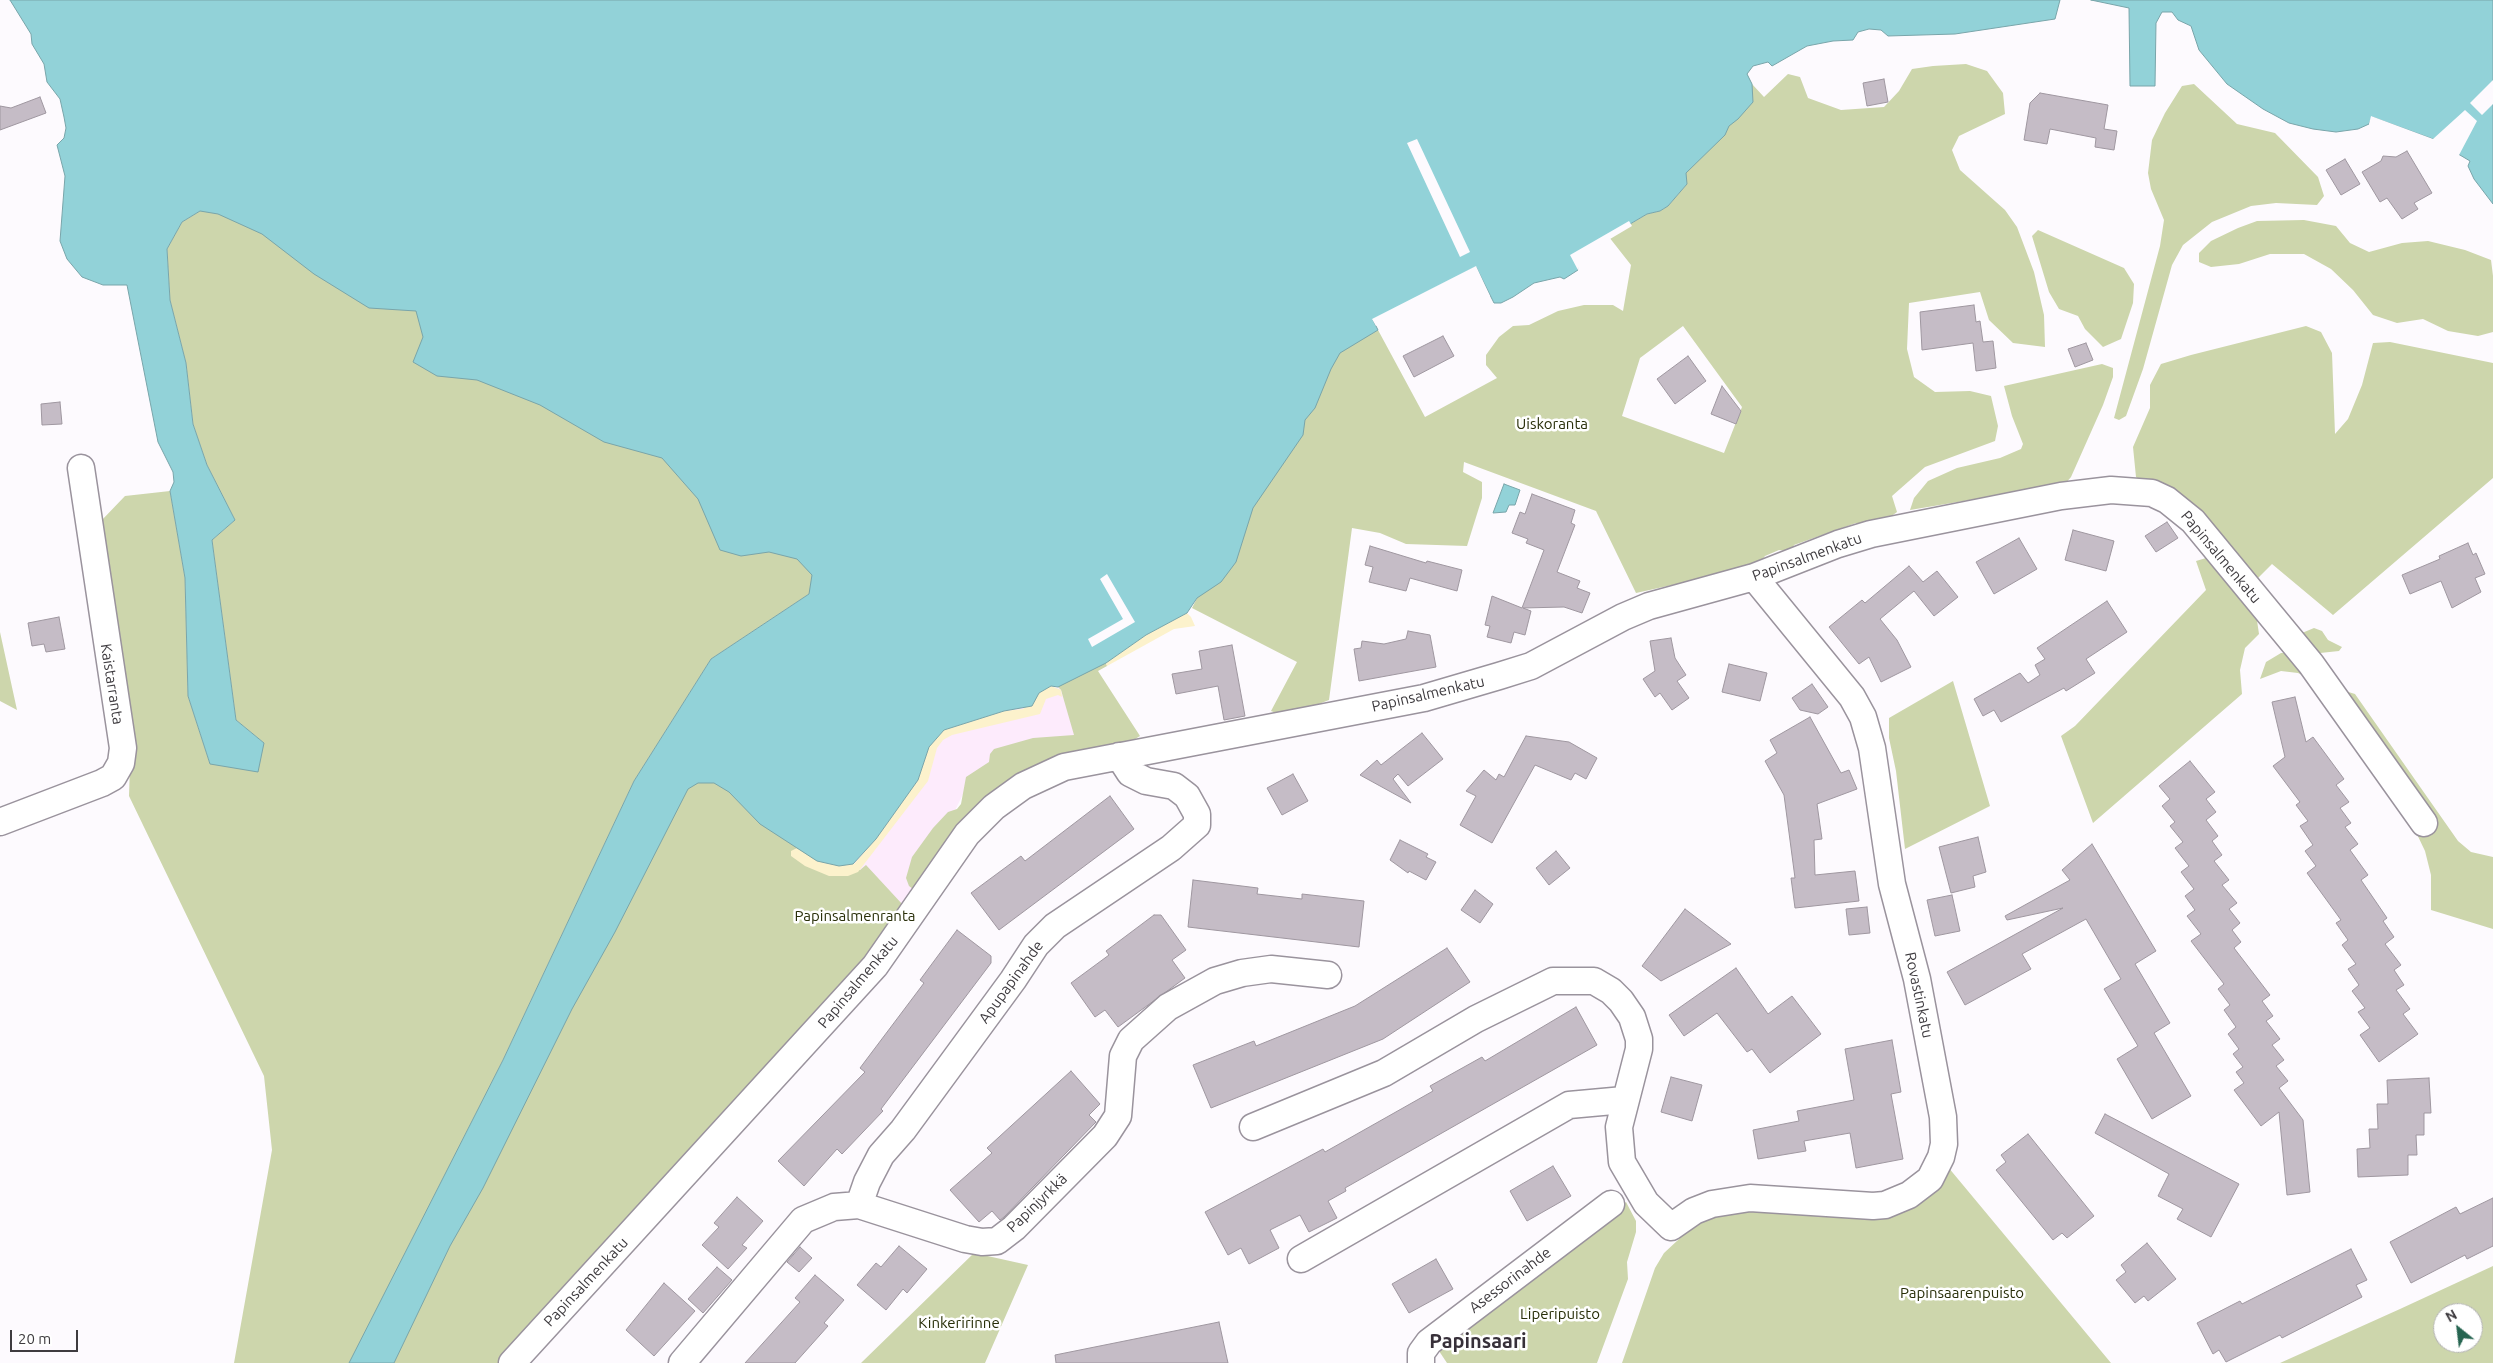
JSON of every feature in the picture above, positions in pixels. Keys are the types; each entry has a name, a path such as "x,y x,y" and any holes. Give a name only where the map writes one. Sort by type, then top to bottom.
{"street":[{"name":"Kaistarranta","path":"0,822 102,783 113,777 121,763 123,748 81,468"},
{"name":"Papinsalmenkatu","path":"512,1363 875,966 966,834 994,807 1023,786 1064,767 1424,698 1458,688 1531,666 1623,617 1649,606 1754,577 1838,544 1961,514 2061,496 2111,490 2152,493 2181,509 2193,521 2311,664 2424,823"},
{"name":"Rovastinkatu","path":"1624,1100 1619,1126 1622,1162 1646,1203 1671,1227 1682,1218 1703,1208 1750,1198 1873,1206 1885,1205 1909,1195 1930,1179 1937,1169 1944,1144 1943,1117 1917,979 1892,884 1872,748 1864,717 1852,697 1754,577"},
{"name":"Apupapinahde","path":"859,1205 867,1182 881,1155 915,1114 1013,980 1036,945 1055,926 1140,867 1171,848 1197,825 1197,814 1187,796 1174,786 1146,781 1130,773 1119,756"},
{"name":"Papinjyrkkä","path":"682,1363 803,1220 834,1207 859,1205 965,1239 982,1242 997,1241 1014,1228 1105,1136 1118,1116 1122,1056 1131,1040 1168,1006 1215,981 1242,973 1271,969 1328,975"},
{"path":"1253,1127 1384,1073 1476,1019 1553,981 1594,981 1621,1001 1632,1017 1639,1039 1639,1049 1624,1100 1569,1105 1301,1259"},
{"name":"Asessorinahde","path":"1421,1363 1421,1353 1429,1342 1611,1204"}],"shaded area":[{"path":"1058,687 1061,690 1070,717 1104,743 963,794 930,862 903,905 854,864 933,740"}],"green space":[{"name":"Uiskoranta","path":"1966,64 1987,71 2003,93 2005,114 1959,136 1952,150 1960,170 2005,210 2017,227 2034,272 2044,315 2045,347 2013,343 1989,320 1980,292 1909,303 1907,349 1914,377 1935,392 1970,391 1991,396 1998,426 1995,441 1925,467 1892,496 1897,512 1886,520 1859,525 1856,523 1794,545 1793,548 1786,551 1779,550 1765,556 1762,560 1734,572 1691,584 1681,583 1636,593 1596,511 1464,462 1463,472 1482,482 1482,498 1467,546 1406,544 1380,533 1352,528 1329,700 1306,709 1281,715 1271,711 1297,662 1192,608 1197,598 1281,337 1358,340 1378,330 1425,417 1497,378 1486,365 1486,355 1499,337 1513,326 1529,325 1558,311 1584,305 1613,305 1623,311 1631,265 1609,237 1647,214 1660,211 1668,206 1687,184 1674,155 1752,66 1747,74 1752,84 1764,97 1788,74 1800,77 1808,98 1841,110 1884,107 1899,91 1912,69","holes":["1683,326 1742,407 1724,453 1622,416 1640,358"]},
{"path":"2194,84 2237,124 2275,133 2318,177 2324,196 2317,205 2276,203 2251,206 2212,222 2183,245 2172,265 2143,369 2126,416 2119,420 2114,418 2160,246 2164,220 2151,189 2148,173 2152,140 2165,113 2182,86"},
{"path":"204,201 939,356 809,594 711,659 634,781 503,1060 350,1363 234,1363 272,1150 264,1076 129,796 131,734 101,521 125,496 170,491 185,578 188,696 210,764 264,743 236,720 212,540 235,520 207,465 193,424 186,363 170,300 167,249 182,222 200,211"},
{"path":"2304,220 2336,226 2350,243 2369,252 2402,243 2428,241 2465,250 2491,260 2493,276 2493,332 2478,336 2448,331 2423,319 2397,323 2373,315 2353,290 2331,269 2304,254 2270,254 2239,264 2211,267 2199,262 2199,253 2211,241 2238,228 2257,221"},
{"path":"2038,230 2124,268 2134,284 2133,303 2121,339 2103,347 2085,329 2078,316 2059,309 2049,292 2032,236"},
{"path":"2306,326 2321,332 2332,353 2335,434 2348,419 2362,385 2373,343 2390,342 2493,363 2493,478 2333,615 2272,564 2258,578 2270,597 2136,477 2133,447 2150,408 2150,385 2161,364"},
{"path":"2102,364 2113,368 2113,377 2103,405 2071,477 2065,484 1910,510 1914,498 1928,481 1957,468 2000,458 2021,449 2023,444 2012,416 2004,386"},
{"path":"2213,556 2255,607 2259,634 2245,648 2240,670 2242,694 2093,823 2061,736 2075,726 2206,590 2196,561"},
{"path":"2314,628 2322,631 2328,640 2342,647 2339,651 2320,653 2313,648 2302,633"},
{"path":"0,632 17,710 0,701"},
{"path":"2281,653 2287,653 2342,690 2355,694 2458,841 2471,852 2493,857 2493,929 2431,910 2431,875 2425,851 2414,828 2306,677 2298,673 2281,671 2260,679 2266,662"},
{"path":"1106,663 1107,666 1098,671 1140,736 1132,741 1074,753 913,889 909,886 906,878 912,857 933,828 948,812 957,809 961,804 966,777 989,762 990,754 994,749 1033,738 1074,735 1061,690 1058,687 1060,677"},
{"path":"1953,681 1990,806 1905,849 1896,771 1889,738 1889,718"},
{"name":"Papinsalmenranta","path":"686,764 860,870 866,865 903,905 884,940 500,1363 377,1363"},
{"name":"Papinsaarenpuisto","path":"1948,1167 2111,1363 1622,1363 1655,1268 1664,1253 1692,1227 1707,1219 1742,1210 1864,1218"},
{"name":"Liperipuisto","path":"1626,1202 1636,1221 1636,1232 1627,1262 1628,1279 1597,1363 1447,1363 1437,1348"},
{"name":"Kinkeririnne","path":"974,1253 1028,1265 985,1363 861,1363"},
{"path":"2493,1266 2493,1363 2280,1363 2400,1309"}],"sand":[{"path":"1187,613 1195,626 1174,629 1107,666 1106,663 1146,635"},
{"path":"1051,686 1061,690 1062,697 1058,695 1046,699 1040,714 952,735 943,740 937,748 928,781 858,872 848,876 829,876 805,866 791,856 791,851 797,848 817,861 854,864 876,839 918,780 929,747 944,730 1004,711 1023,709 1039,693"}],"water":[{"path":"10,0 2060,0 2055,19 1955,34 1888,36 1881,30 1869,29 1858,32 1853,40 1833,41 1807,46 1772,66 1768,62 1753,66 1747,74 1752,84 1753,102 1729,126 1725,135 1686,173 1687,184 1668,206 1660,211 1647,214 1576,256 1578,270 1564,279 1560,277 1534,283 1501,303 1494,303 1476,267 1373,320 1378,330 1340,353 1331,369 1315,408 1305,420 1303,435 1253,508 1236,562 1221,582 1197,598 1187,613 1146,635 1106,663 1058,687 1051,686 1039,693 1032,706 1004,711 944,730 929,747 918,780 876,839 853,864 839,866 817,861 760,824 729,792 714,783 698,783 688,789 615,932 572,1009 483,1188 450,1246 394,1363 349,1363 503,1060 634,781 711,659 809,594 812,575 797,559 769,552 741,556 720,550 698,499 662,458 604,442 540,405 477,380 437,376 413,362 423,337 416,311 369,308 314,274 262,234 218,214 200,211 182,222 167,249 170,300 186,363 193,424 207,465 235,520 212,540 236,720 264,743 258,772 210,764 188,696 185,578 170,491 174,482 173,472 158,442 127,285 103,285 82,277 67,259 60,241 65,176 57,145 64,138 66,128 64,117 60,99 47,82 44,64 32,44 31,34"},
{"path":"2091,0 2493,0 2493,204 2474,179 2468,166 2470,161 2433,139 2372,117 2369,124 2358,129 2336,132 2289,123 2263,109 2227,84 2199,50 2191,26 2178,20 2172,12 2162,12 2156,23 2155,86 2130,86 2129,8"},
{"path":"1504,484 1520,490 1515,505 1509,505 1506,512 1493,513"}],"pier":[{"path":"2493,80 2493,104 2482,115 2470,103"},
{"path":"2465,110 2477,121 2458,157 2432,141 2373,120 2371,125 2369,124 2371,116 2433,139"},
{"path":"1417,139 1470,252 1460,257 1407,143"},
{"path":"1629,221 1632,226 1578,258 1579,272 1570,255"},
{"path":"1476,266 1490,296 1488,297 1475,270 1376,321 1378,325 1376,326 1372,319"},
{"path":"1107,574 1135,622 1092,647 1088,639 1123,619 1100,579"}],"building":[{"path":"1884,79 1888,102 1867,106 1863,83"},
{"path":"2040,93 2108,105 2104,129 2117,131 2114,150 2095,147 2096,138 2050,129 2047,144 2024,140 2030,103"},
{"path":"40,97 46,113 0,130 0,106 11,108"},
{"path":"2407,151 2432,193 2414,203 2418,209 2402,219 2387,198 2380,202 2362,172 2381,161 2383,156 2396,157"},
{"path":"2345,159 2360,184 2341,195 2326,170"},
{"path":"1974,305 1976,322 1980,321 1983,342 1993,341 1996,368 1976,371 1973,343 1922,350 1920,312"},
{"path":"1443,336 1454,356 1414,377 1403,356"},
{"path":"2086,343 2093,360 2075,367 2068,349"},
{"path":"1688,356 1706,381 1675,404 1657,379"},
{"path":"1722,386 1741,411 1736,424 1711,414"},
{"path":"60,402 62,424 42,425 41,404"},
{"path":"1532,494 1575,510 1571,523 1575,525 1557,572 1580,581 1577,588 1590,593 1582,613 1564,607 1523,608 1531,611 1525,635 1514,632 1511,643 1487,637 1490,626 1485,625 1492,596 1522,608 1544,550 1526,543 1528,539 1512,533 1520,512 1525,514"},
{"path":"2167,522 2178,538 2156,552 2145,536"},
{"path":"2073,530 2114,541 2106,571 2065,560"},
{"path":"2019,538 2037,569 1994,594 1976,562"},
{"path":"2468,543 2473,555 2476,553 2485,574 2475,578 2481,592 2452,608 2441,581 2410,594 2402,575 2440,559 2439,556"},
{"path":"1370,546 1426,563 1427,561 1462,570 1457,591 1410,578 1406,591 1369,582 1373,567 1365,565"},
{"path":"1909,566 1923,582 1937,571 1958,597 1934,616 1914,591 1880,619 1897,640 1911,667 1881,682 1869,657 1859,664 1829,627 1862,600 1865,603"},
{"path":"2107,601 2127,632 2086,659 2095,673 2066,691 2064,688 2001,722 1994,710 1983,716 1974,699 2020,673 2028,683 2040,675 2035,665 2045,659 2037,648"},
{"path":"59,617 65,649 46,652 44,644 32,646 28,623"},
{"path":"1408,631 1430,635 1436,667 1359,681 1354,649 1361,648 1362,641 1384,644 1406,639"},
{"path":"1671,638 1675,658 1686,675 1677,681 1689,698 1672,710 1660,693 1655,697 1643,679 1655,671 1650,641"},
{"path":"1232,645 1245,716 1224,720 1218,686 1176,694 1172,674 1202,669 1199,651"},
{"path":"1729,664 1767,673 1760,701 1722,692"},
{"path":"1812,684 1828,707 1818,714 1800,710 1792,698"},
{"path":"2295,697 2306,742 2313,737 2344,779 2336,785 2349,802 2340,808 2351,823 2345,827 2358,844 2350,850 2368,875 2361,880 2387,918 2383,921 2394,937 2385,944 2401,965 2394,970 2404,985 2396,990 2410,1009 2403,1014 2418,1034 2379,1062 2360,1035 2370,1028 2358,1012 2365,1008 2352,991 2359,985 2348,969 2356,964 2342,945 2348,940 2336,923 2341,920 2307,873 2316,866 2305,851 2313,845 2300,826 2308,821 2296,805 2300,802 2273,766 2285,757 2272,702"},
{"path":"1810,717 1841,773 1849,770 1857,789 1817,804 1822,839 1814,840 1815,875 1855,871 1859,901 1795,908 1791,878 1795,878 1784,795 1765,761 1777,753 1770,740"},
{"path":"1422,733 1443,759 1408,786 1398,774 1393,779 1411,803 1360,775 1377,760 1381,765"},
{"path":"1526,736 1569,742 1597,758 1586,779 1575,773 1571,780 1535,765 1492,843 1460,825 1476,796 1466,791 1484,770 1496,780 1499,774 1504,777"},
{"path":"2190,761 2215,792 2206,799 2216,812 2206,820 2218,836 2212,841 2222,855 2214,861 2229,880 2222,885 2237,903 2229,909 2240,923 2232,930 2241,942 2234,948 2270,995 2262,1001 2273,1016 2266,1021 2280,1039 2272,1045 2284,1060 2276,1066 2288,1081 2279,1088 2303,1120 2310,1192 2287,1195 2279,1112 2261,1126 2234,1090 2244,1083 2236,1072 2243,1067 2233,1054 2239,1049 2228,1034 2236,1027 2224,1010 2230,1005 2218,989 2224,984 2191,941 2201,934 2187,916 2195,910 2185,896 2194,889 2181,872 2189,866 2175,848 2183,842 2170,826 2175,822 2162,806 2170,799 2159,786"},
{"path":"1293,774 1308,801 1282,815 1267,788"},
{"path":"1110,796 1134,829 999,930 971,893 1021,856 1025,861"},
{"path":"1978,837 1986,872 1973,876 1975,887 1951,893 1939,847"},
{"path":"1400,840 1428,854 1426,857 1436,862 1426,880 1409,871 1408,873 1390,860"},
{"path":"2092,844 2156,951 2135,964 2170,1023 2154,1033 2191,1096 2152,1119 2117,1059 2138,1046 2104,989 2121,979 2086,919 2022,954 2031,969 1965,1005 1947,972 2063,908 2007,920 2005,916 2070,880 2062,870"},
{"path":"1556,851 1570,868 1549,885 1536,868"},
{"path":"1193,880 1258,888 1257,894 1302,899 1302,894 1364,901 1359,947 1188,927"},
{"path":"1475,890 1493,904 1480,923 1461,910"},
{"path":"1952,895 1960,931 1935,936 1927,900"},
{"path":"1867,907 1870,933 1849,935 1846,909"},
{"path":"1685,909 1731,944 1661,981 1642,966"},
{"path":"1154,915 1161,915 1186,950 1172,960 1185,978 1118,1027 1105,1010 1095,1017 1071,983 1109,955 1106,951"},
{"path":"957,930 991,956 991,963 881,1109 883,1111 842,1154 837,1149 804,1186 778,1161 865,1072 860,1068 924,983 920,980"},
{"path":"1447,948 1470,982 1383,1039 1211,1108 1193,1065 1254,1041 1256,1046 1355,1006"},
{"path":"1736,968 1768,1014 1792,996 1821,1034 1770,1073 1752,1049 1747,1052 1717,1013 1684,1036 1669,1015"},
{"path":"1576,1007 1597,1045 1345,1188 1346,1191 1328,1201 1337,1218 1309,1232 1300,1215 1270,1230 1279,1248 1249,1264 1241,1248 1228,1255 1205,1212 1323,1149 1325,1152 1433,1091 1430,1086 1482,1057 1485,1061"},
{"path":"1892,1040 1901,1092 1891,1094 1903,1159 1856,1168 1850,1133 1804,1141 1806,1151 1758,1159 1753,1130 1799,1121 1797,1111 1854,1100 1845,1049"},
{"path":"1071,1071 1100,1104 1089,1115 1096,1122 1004,1217 1000,1220 992,1211 979,1222 950,1190 992,1153 987,1148"},
{"path":"1671,1077 1702,1085 1692,1121 1661,1112"},
{"path":"2429,1078 2431,1113 2424,1113 2424,1135 2416,1135 2417,1155 2408,1155 2408,1175 2358,1177 2357,1149 2370,1148 2369,1129 2378,1129 2377,1104 2388,1104 2387,1080"},
{"path":"2105,1114 2239,1184 2211,1237 2177,1219 2183,1209 2158,1196 2169,1174 2095,1133"},
{"path":"2028,1134 2094,1216 2067,1238 2062,1233 2053,1240 1996,1170 2006,1162 2001,1155"},
{"path":"1553,1166 1571,1196 1527,1221 1510,1191"},
{"path":"737,1197 763,1221 742,1245 747,1248 728,1269 702,1245 719,1227 714,1223"},
{"path":"2493,1198 2493,1246 2467,1259 2465,1255 2411,1283 2390,1242 2456,1207 2460,1214"},
{"path":"2147,1243 2176,1279 2148,1301 2144,1296 2135,1303 2116,1280 2126,1272 2121,1265"},
{"path":"899,1246 927,1269 907,1293 903,1289 886,1310 857,1285 876,1263 881,1267"},
{"path":"800,1247 812,1258 799,1272 787,1262"},
{"path":"2351,1249 2367,1280 2356,1285 2362,1297 2282,1338 2280,1335 2226,1362 2219,1350 2213,1354 2197,1323 2240,1301 2242,1304"},
{"path":"1436,1259 1453,1289 1409,1313 1392,1284"},
{"path":"717,1267 732,1280 703,1313 688,1299"},
{"path":"815,1275 844,1300 824,1323 828,1326 795,1363 745,1363 800,1302 795,1298"},
{"path":"664,1283 695,1311 654,1356 626,1330"},
{"path":"1219,1322 1228,1363 1056,1363 1055,1355"}],"district":[{"name":"Papinsaari","path":"1478,1341"}]}
